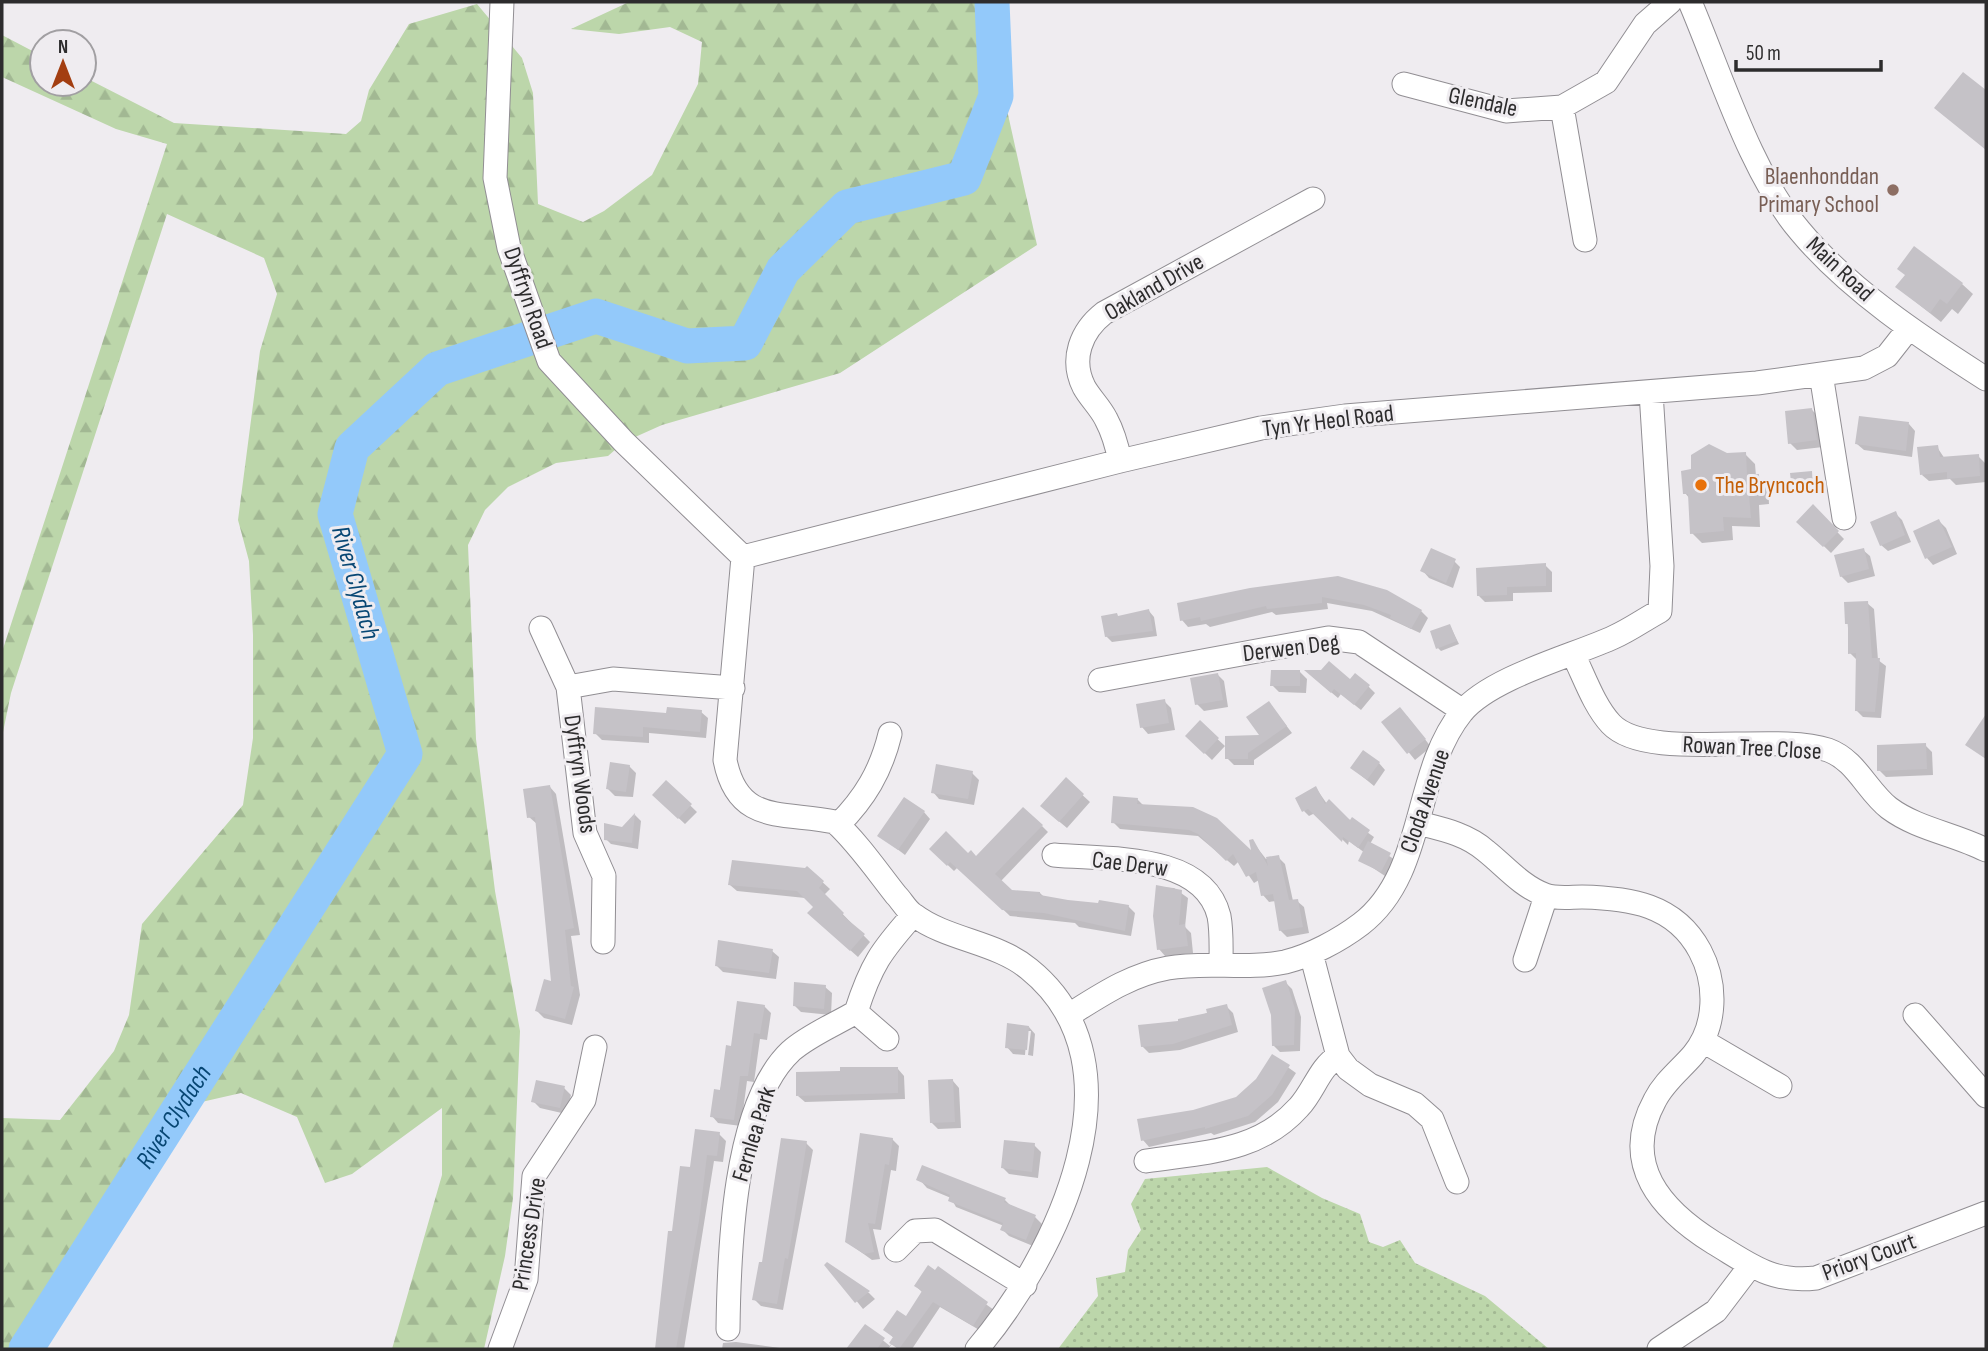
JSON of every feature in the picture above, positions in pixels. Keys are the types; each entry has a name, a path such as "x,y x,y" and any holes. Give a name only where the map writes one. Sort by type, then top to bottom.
{"street":[{"name":"Dyffryn Road","path":"502,2 495,178 509,248 549,360 624,442 743,557"},
{"name":"Glendale","path":"1404,83 1506,111 1562,107 1606,82 1645,24 1670,2"},
{"name":"Main Road","path":"1690,2 1756,158 1800,231 1863,292 1909,328 1986,379"},
{"path":"1562,107 1585,240"},
{"name":"Oakland Drive","path":"1120,461 1106,418 1085,389 1078,371 1078,351 1087,329 1104,313 1312,198"},
{"name":"Tyn Yr Heol Road","path":"743,557 1261,428 1345,416 1651,392 1864,368 1886,356 1909,328"},
{"path":"1822,374 1843,518"},
{"name":"Cloda Avenue","path":"1069,1015 1122,982 1143,974 1171,967 1284,962 1311,953 1362,923 1396,883 1418,823 1436,759 1463,711 1525,671 1616,636 1660,611 1662,566 1651,392"},
{"path":"743,557 725,760 733,785 740,796 768,814 822,819 838,825 913,915 1012,956 1044,982 1069,1015 1084,1054 1088,1096 1074,1173 1042,1256 1025,1285 977,1349"},
{"name":"Dyffryn Woods","path":"541,628 568,687 585,833 604,876 603,942"},
{"name":"Derwen Deg","path":"1100,680 1328,638 1359,642 1463,711"},
{"name":"Rowan Tree Close","path":"1573,654 1605,716 1629,737 1650,743 1710,742 1828,750 1847,761 1868,789 1909,821 1962,838 1986,849"},
{"name":"Dyffryn Woods","path":"568,687 613,679 733,688"},
{"path":"838,825 855,808 874,780 890,734"},
{"name":"Priory Court","path":"1418,823 1459,834 1485,849 1519,880 1546,896 1637,901 1666,914 1679,924 1699,949 1710,979 1712,1011 1703,1041 1655,1099 1644,1130 1645,1163 1656,1193 1675,1217 1751,1265 1791,1281 1816,1278 1986,1213"},
{"name":"Cae Derw","path":"1054,855 1170,867 1191,876 1207,891 1219,915 1221,965"},
{"path":"1525,960 1546,896"},
{"path":"887,1039 856,1012 868,974 883,950 913,915"},
{"path":"1311,953 1338,1056 1348,1069 1370,1085 1415,1104 1432,1119 1457,1182"},
{"name":"Fernlea Park","path":"728,1329 730,1237 743,1157 765,1084 792,1050 856,1012"},
{"path":"1915,1015 1986,1096"},
{"path":"1703,1041 1780,1086"},
{"name":"Princess Drive","path":"500,1349 526,1279 534,1176 584,1100 595,1047"},
{"path":"1146,1161 1248,1144 1270,1133 1300,1106 1328,1063 1338,1056"},
{"path":"896,1250 915,1231 935,1230 1025,1285"},
{"path":"1659,1349 1716,1311 1751,1265"}],"green space":[{"path":"629,2 983,2 1037,245 840,373 662,425 624,442 608,456 556,463 508,487 485,510 468,545 476,739 495,891 520,1031 513,1198 505,1256 484,1349 392,1349 442,1175 442,1108 352,1174 325,1183 297,1117 241,1093 162,1111 13,1349 2,1349 2,1118 60,1120 114,1051 129,1015 142,924 243,805 253,738 253,635 249,561 238,520 260,351 277,294 264,258 167,214 11,693 2,737 2,652 167,144 116,129 48,98 98,98 98,84 174,123 346,134 361,121 369,90 409,24 477,4 522,58 533,93 538,204 583,222 604,211 652,175 698,84 702,42 670,27 619,34 571,29"},
{"path":"2,35 28,49 28,89 2,77"},
{"path":"1267,1167 1322,1198 1360,1214 1369,1242 1383,1247 1400,1240 1415,1263 1485,1296 1549,1349 1058,1349 1098,1296 1096,1278 1125,1272 1128,1250 1141,1230 1131,1204 1145,1179"}],"building":[{"path":"1963,72 1986,90 1986,150 1934,108"},
{"path":"1914,246 1963,283 1947,304 1940,299 1930,313 1895,287 1905,275 1897,269"},
{"path":"1812,408 1817,440 1788,444 1785,411"},
{"path":"1859,416 1909,422 1906,451 1855,444"},
{"name":"The Bryncoch","path":"1709,444 1727,453 1746,452 1747,475 1759,474 1760,495 1749,495 1751,518 1723,517 1724,531 1690,534 1688,494 1683,494 1681,471 1691,469 1691,455"},
{"path":"1938,445 1940,457 1979,454 1980,476 1947,479 1947,472 1920,475 1917,447"},
{"path":"1812,471 1813,489 1792,491 1790,473"},
{"path":"1813,504 1839,531 1823,547 1796,522"},
{"path":"1896,511 1905,535 1880,546 1870,522"},
{"path":"1939,519 1952,547 1925,559 1913,531"},
{"path":"1431,548 1456,559 1446,583 1420,571"},
{"path":"1864,548 1869,569 1840,577 1834,555"},
{"path":"1546,563 1546,586 1507,587 1507,595 1477,596 1476,568"},
{"path":"1338,576 1387,590 1422,610 1411,629 1390,618 1391,615 1364,605 1322,597 1322,603 1267,609 1266,606 1201,621 1200,617 1180,621 1177,603 1250,588"},
{"path":"1868,601 1872,658 1880,658 1875,712 1855,711 1856,653 1848,654 1848,624 1845,624 1844,602"},
{"path":"1149,609 1153,631 1105,637 1101,616 1117,613 1118,616"},
{"path":"1450,624 1457,641 1436,649 1430,631"},
{"path":"1329,661 1350,679 1355,673 1370,685 1354,705 1334,689 1331,693 1304,670 1321,670"},
{"path":"1271,670 1300,670 1300,686 1270,686"},
{"path":"1218,673 1223,700 1195,705 1190,678"},
{"path":"1165,699 1169,723 1140,728 1136,704"},
{"path":"1269,701 1287,726 1248,753 1248,759 1225,759 1225,736 1259,735 1246,717"},
{"path":"595,707 666,713 667,707 702,710 700,732 643,727 643,737 593,734"},
{"path":"1400,707 1426,739 1407,754 1381,722"},
{"path":"1986,714 1986,759 1965,745"},
{"path":"1200,720 1219,738 1204,754 1185,736"},
{"path":"1926,743 1927,769 1877,771 1877,745"},
{"path":"1363,750 1380,762 1367,780 1350,768"},
{"path":"610,762 630,765 626,792 606,789"},
{"path":"936,764 973,771 968,799 931,793"},
{"path":"1066,777 1084,794 1059,822 1040,806"},
{"path":"666,780 692,804 678,819 652,795"},
{"path":"550,785 574,928 565,930 571,986 574,987 565,1019 535,1011 544,979 551,981 535,817 527,818 523,789"},
{"path":"1316,786 1325,804 1329,799 1350,820 1352,817 1370,830 1358,848 1343,837 1342,842 1308,809 1302,812 1295,798"},
{"path":"1113,796 1138,798 1137,804 1193,807 1217,818 1251,850 1249,840 1253,839 1268,866 1266,857 1279,855 1289,900 1298,899 1303,927 1279,931 1273,894 1261,896 1256,872 1246,877 1233,854 1226,861 1198,834 1189,830 1111,823"},
{"path":"904,797 925,811 898,850 877,836"},
{"path":"1023,807 1043,825 995,874 1012,890 1040,892 1040,895 1068,900 1098,903 1099,900 1129,905 1125,931 1044,913 1002,910 950,862 947,866 929,849 946,831 968,853 971,850 976,856"},
{"path":"635,813 632,843 604,840 604,823 622,827"},
{"path":"1368,841 1391,853 1381,872 1358,861"},
{"path":"732,860 805,868 807,866 824,881 819,888 844,913 842,915 865,934 850,951 807,913 813,907 797,891 728,885"},
{"path":"1156,885 1182,890 1179,925 1185,924 1188,946 1157,950 1153,916"},
{"path":"718,940 773,949 769,973 715,966"},
{"path":"1286,980 1295,1009 1294,1045 1272,1046 1271,1015 1262,988"},
{"path":"794,982 826,985 824,1009 793,1006"},
{"path":"737,1001 765,1005 760,1034 754,1033 748,1076 740,1076 734,1120 710,1117 714,1089 720,1090 726,1045 731,1046"},
{"path":"1227,1004 1232,1025 1173,1044 1141,1047 1138,1025 1178,1021 1207,1013 1206,1009"},
{"path":"1007,1023 1029,1026 1027,1050 1005,1048"},
{"path":"1272,1054 1290,1065 1272,1095 1248,1116 1205,1129 1141,1141 1137,1119 1193,1110 1236,1097 1256,1079"},
{"path":"840,1067 898,1067 898,1093 796,1096 796,1072 840,1071"},
{"path":"953,1079 955,1122 930,1123 928,1080"},
{"path":"536,1080 565,1086 560,1108 531,1102"},
{"path":"695,1129 720,1132 717,1156 707,1155 699,1221 676,1349 655,1349 668,1231 672,1231 680,1166 690,1167"},
{"path":"860,1133 893,1138 889,1165 885,1164 875,1224 868,1223 874,1252 864,1254 845,1242"},
{"path":"781,1138 807,1141 788,1259 785,1258 777,1304 752,1300 759,1262 762,1262"},
{"path":"1004,1140 1035,1143 1032,1172 1001,1168"},
{"path":"922,1165 1006,1198 1004,1202 1036,1215 1026,1240 1000,1230 1003,1223 948,1201 950,1195 916,1180"},
{"path":"827,1262 870,1291 855,1303 824,1265"},
{"path":"928,1265 935,1270 938,1266 988,1302 973,1326 933,1302 899,1349 889,1343 893,1337 883,1330 897,1310 906,1316 922,1291 914,1286"},
{"path":"865,1324 885,1338 877,1349 846,1349"}],"waterway":[{"name":"River Clydach","path":"26,1349 405,754 335,514 352,448 437,369 596,316 687,346 745,343 783,270 847,207 964,178 996,96 992,2"}],"place":[{"name":"Blaenhonddan Primary School","path":"1893,190"},
{"name":"The Bryncoch","path":"1701,485"}]}
